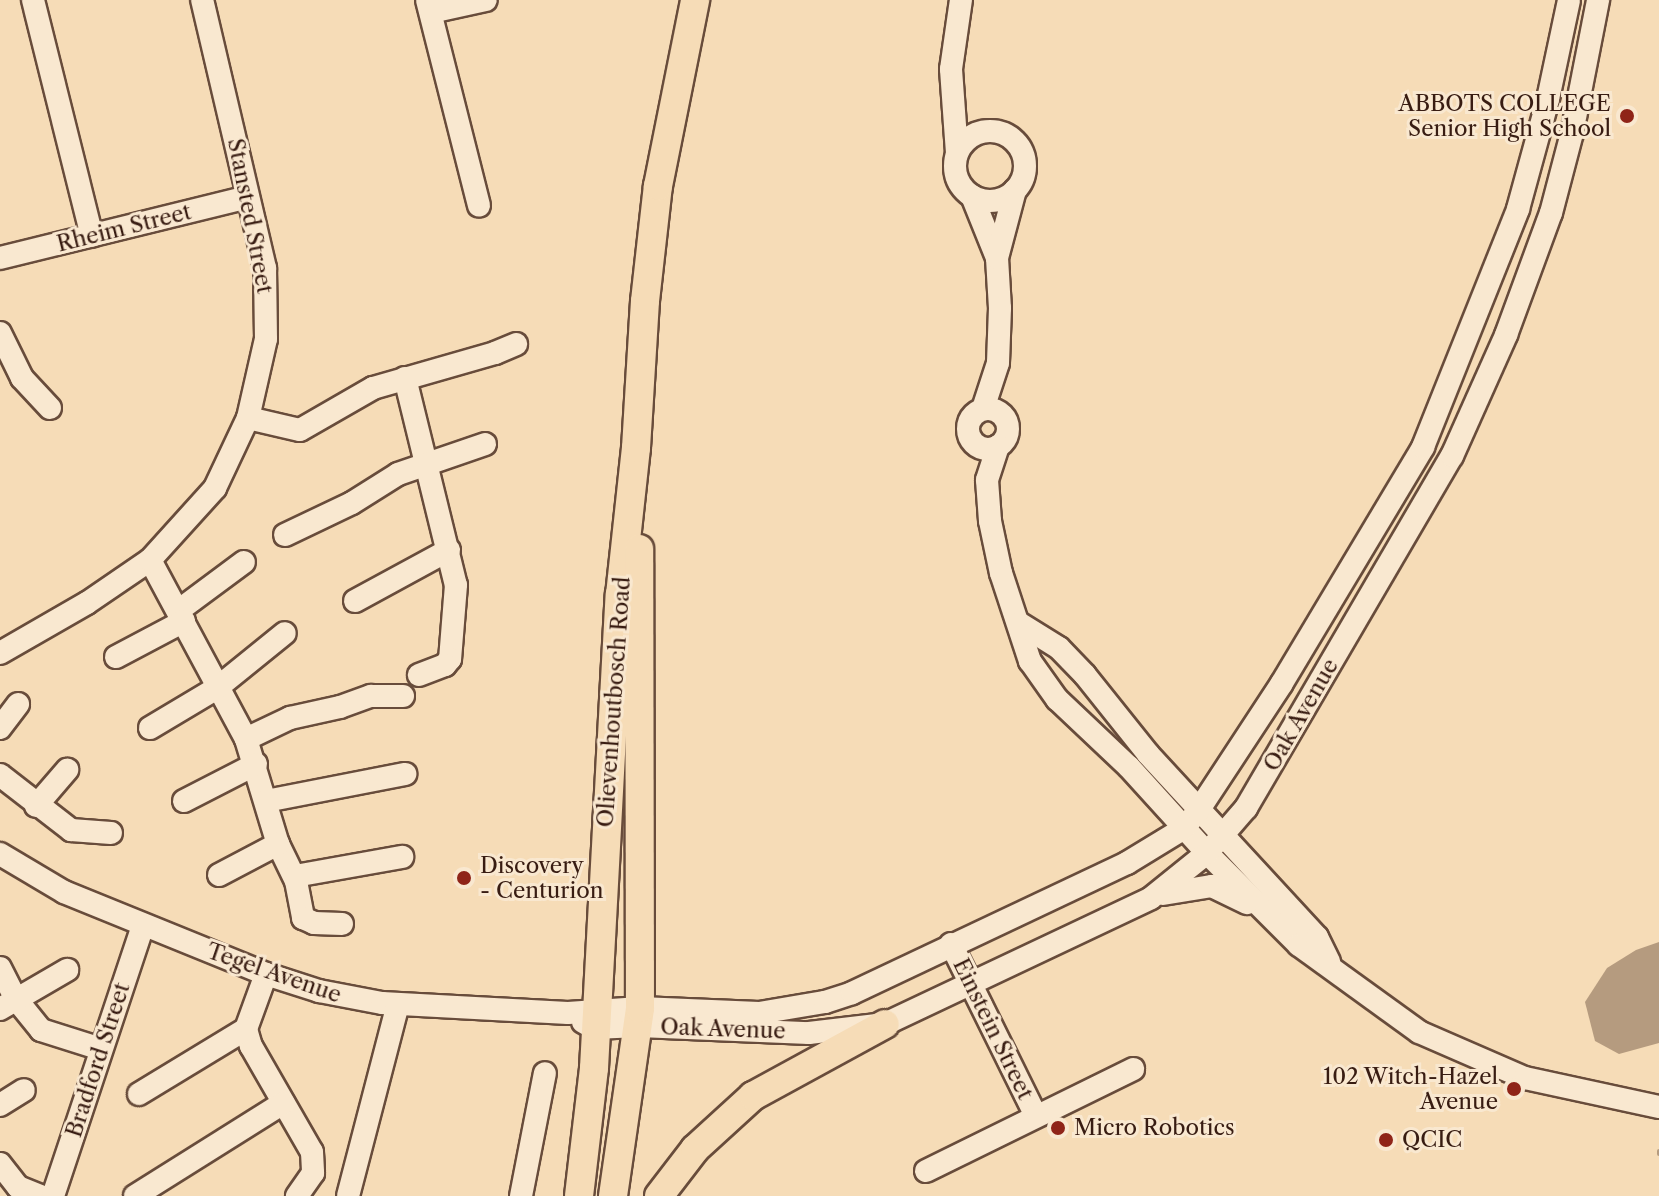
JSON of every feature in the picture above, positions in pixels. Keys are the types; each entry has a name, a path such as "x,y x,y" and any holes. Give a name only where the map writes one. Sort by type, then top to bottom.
{"main road":[{"name":"Olievenhoutbosch Road","path":"579,1196 594,1068 586,1017 620,595 636,448 645,301 658,186 695,0"},
{"name":"Olievenhoutbosch Road","path":"613,1196 639,1017 641,585 636,448"},
{"path":"659,1196 695,1149 753,1096 885,1024"}],"street":[{"path":"33,0 92,236"},
{"name":"Stansted Street","path":"0,653 97,597 150,560 215,488 248,418 264,361 267,317 265,268 202,0"},
{"path":"479,206 429,6 486,0"},
{"path":"961,0 951,69 958,180 972,196 997,258"},
{"name":"Oak Avenue","path":"639,1017 749,1013 808,1006 852,993 1095,879 1183,829 1279,687 1432,429 1518,209 1548,99 1569,0"},
{"name":"Oak Avenue","path":"639,1017 809,1033 885,1024 1151,898 1207,853 1225,834 1246,808 1452,456 1506,335 1551,213 1572,133 1598,0"},
{"path":"954,100 977,133"},
{"path":"957,153 977,133 999,132 1019,146 1025,168 1015,190 997,258 1000,324 992,411 1008,430 998,446 987,480"},
{"path":"972,196 994,201 1015,190"},
{"name":"Rheim Street","path":"0,258 248,197"},
{"path":"0,333 22,378 50,408"},
{"path":"248,418 300,430 373,388 495,353 516,344"},
{"path":"405,378 449,550 457,594 450,659 440,667 419,675"},
{"path":"992,411 969,424 987,480 994,546 1023,645 1037,674 1095,738 1129,767 1183,829 1299,945 1329,964 1387,1011 1460,1053 1525,1078 1659,1107"},
{"path":"973,443 986,449 998,446"},
{"path":"285,535 352,503 398,474 485,444"},
{"path":"355,601 449,550"},
{"path":"150,560 246,739 278,844 295,876 303,918 314,923 342,924"},
{"path":"116,657 181,616 244,562"},
{"path":"1019,623 1059,648 1085,675 1198,811 1225,834 1317,937 1329,964"},
{"path":"150,728 217,688 285,633"},
{"path":"1279,687 1309,703"},
{"path":"246,739 290,718 340,707 371,696 403,696"},
{"path":"0,728 18,704"},
{"path":"184,801 256,764"},
{"path":"36,806 67,770"},
{"path":"266,801 405,774"},
{"path":"0,775 36,806 71,830 111,833"},
{"path":"219,875 278,844"},
{"name":"Tegel Avenue","path":"0,854 64,892 143,925 266,974 357,1001 586,1017 639,1017"},
{"path":"295,876 402,857"},
{"path":"1151,898 1181,889 1212,886 1272,918"},
{"name":"Bradford Street","path":"53,1196 143,925"},
{"name":"Einstein Street","path":"951,944 1035,1114"},
{"path":"0,968 8,1004 46,1034 101,1049"},
{"path":"8,1004 67,970"},
{"path":"266,974 246,1029 251,1046 312,1152 314,1164 308,1184 297,1196"},
{"path":"348,1196 398,1004"},
{"path":"139,1094 246,1029"},
{"name":"Einstein Street","path":"926,1171 1035,1114 1133,1069"},
{"path":"521,1196 545,1073"},
{"path":"0,1105 24,1090"},
{"path":"135,1196 283,1103"},
{"path":"0,1164 18,1187 40,1196"}],"shaded area":[{"path":"1659,942 1659,1043 1619,1054 1595,1041 1585,1002 1607,968 1636,950"}],"place":[{"name":"ABBOTS COLLEGE Senior High School","path":"1627,116"},
{"name":"Discovery - Centurion","path":"464,878"},
{"name":"102 Witch-Hazel Avenue","path":"1514,1089"},
{"name":"Micro Robotics","path":"1058,1128"},
{"name":"QCIC","path":"1386,1140"}]}
